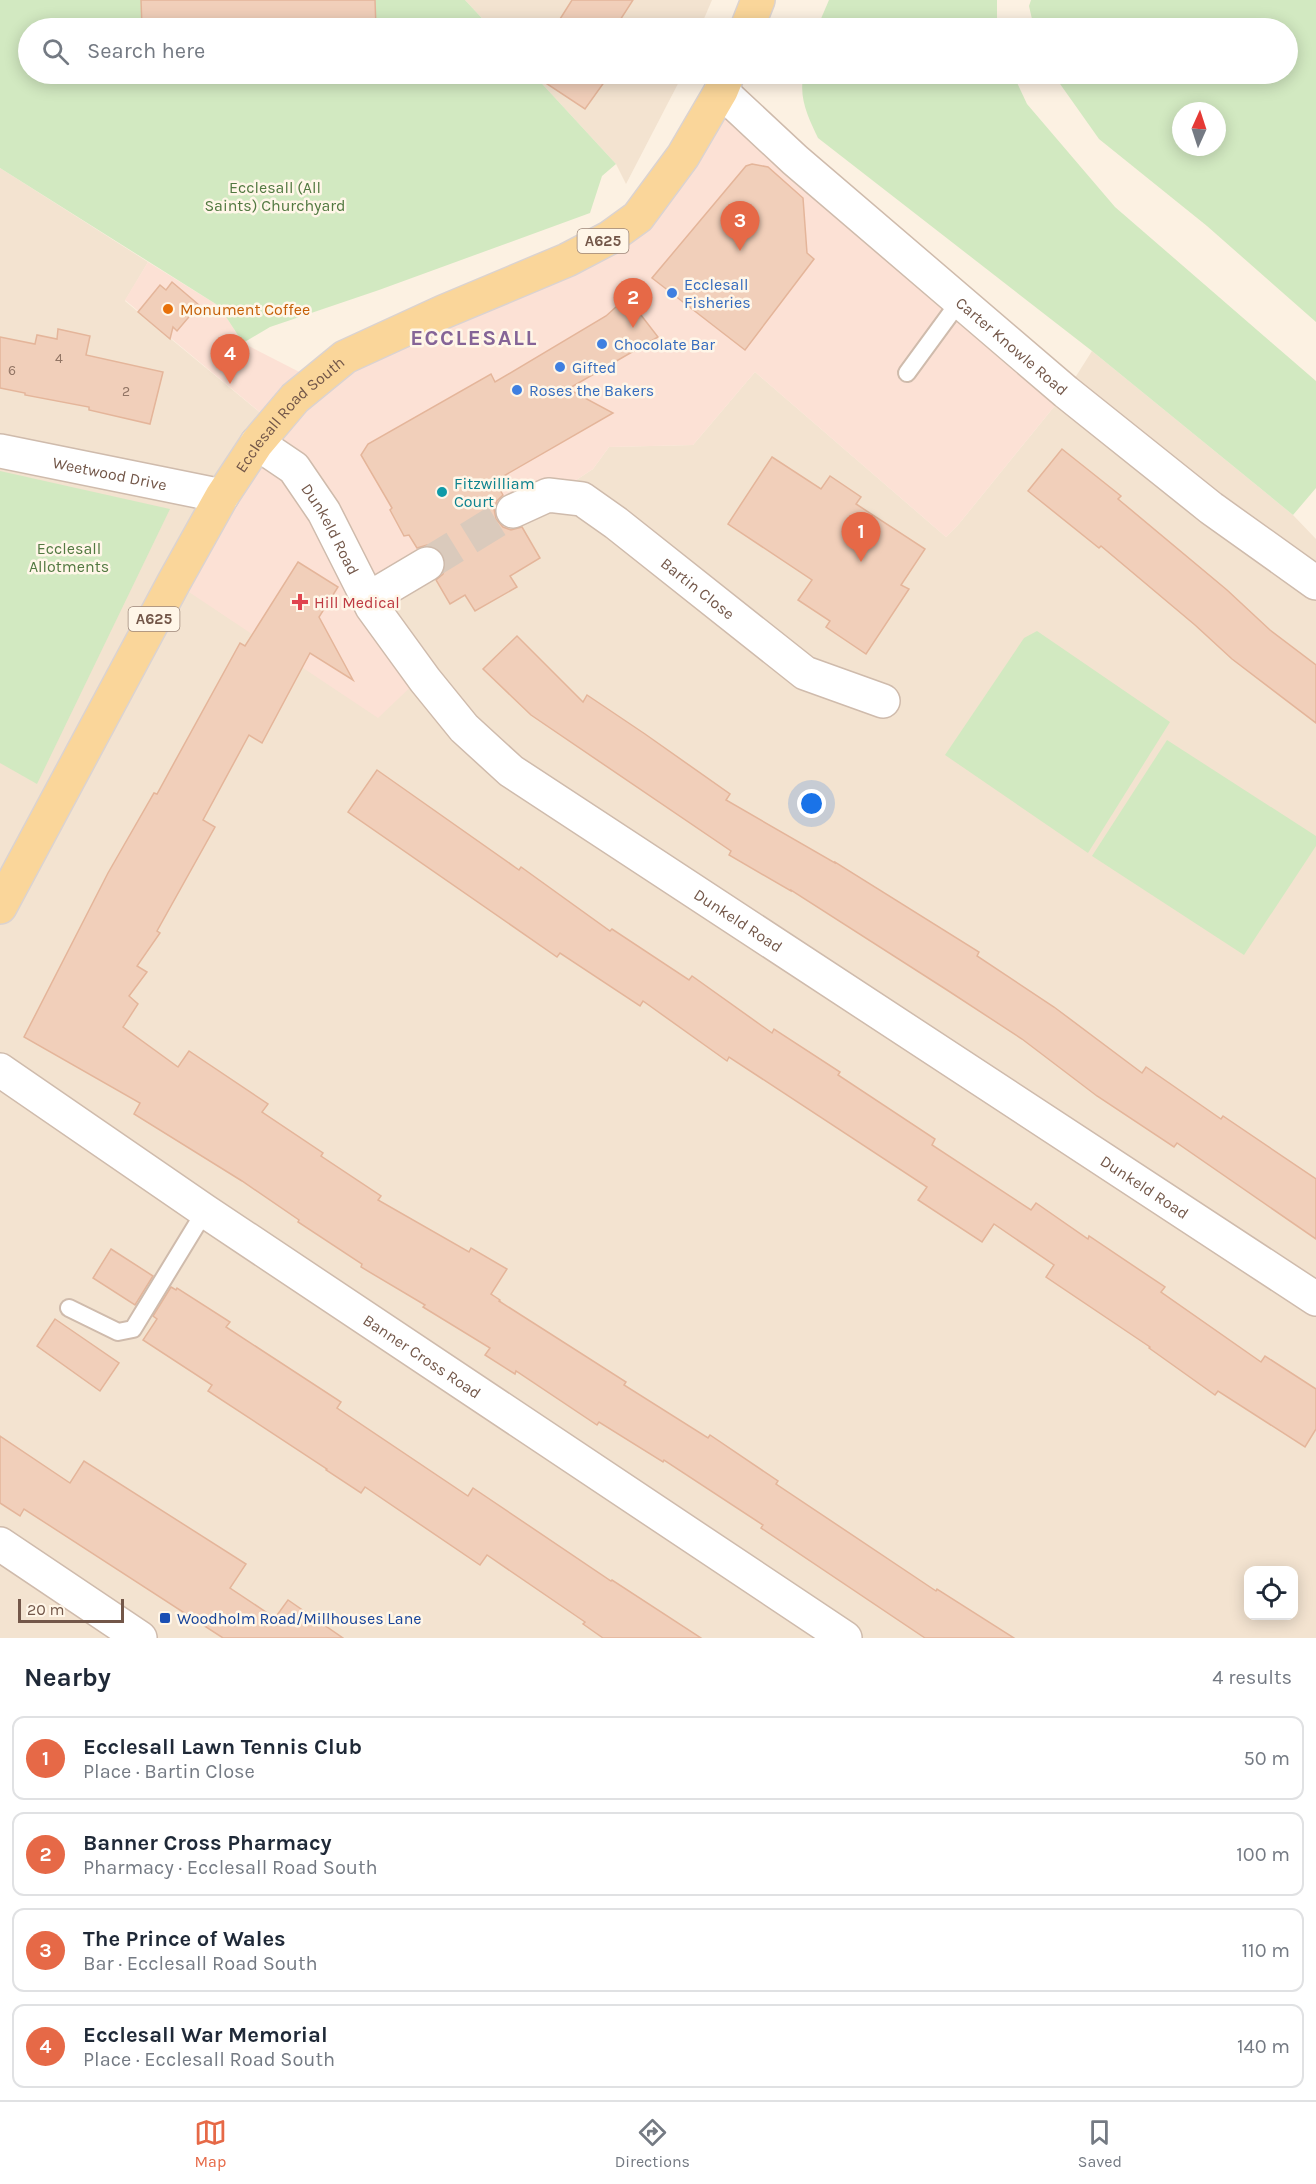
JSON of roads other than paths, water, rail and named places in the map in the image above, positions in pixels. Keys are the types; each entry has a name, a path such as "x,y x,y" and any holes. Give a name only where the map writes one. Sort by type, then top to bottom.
{"main road":[{"path":"751,18 758,0"},
{"name":"Ecclesall Road South","path":"0,907 222,496 257,444 295,398 345,357 442,312 567,260 609,238 638,217 683,156 724,84"}],"street":[{"name":"Carter Knowle Road","path":"727,84 795,160 959,302 1066,392 1211,508 1316,583"},
{"name":"Dunkeld Road","path":"257,444 294,468 324,512 372,608 464,728 511,771 1316,1299"},
{"name":"Weetwood Drive","path":"0,451 222,496"},
{"name":"Bartin Close","path":"513,510 548,495 582,499 616,523 805,673 883,701"},
{"path":"368,599 426,564"},
{"name":"Banner Cross Road","path":"0,1070 205,1211 845,1638"},
{"path":"0,1544 140,1638"}],"lane":[{"path":"907,373 959,302"},
{"path":"69,1308 118,1332 133,1329 205,1211"}],"tunnel":[{"path":"427,564 513,511"}],"place":[{"name":"The Prince of Wales","path":"740,251"},
{"name":"Ecclesall Fisheries","path":"672,293"},
{"name":"Monument Coffee","path":"168,309"},
{"name":"Banner Cross Pharmacy","path":"633,328"},
{"name":"Chocolate Bar","path":"602,344"},
{"name":"Gifted","path":"560,367"},
{"name":"Ecclesall War Memorial","path":"230,384"},
{"name":"Roses the Bakers","path":"517,390"},
{"name":"Fitzwilliam Court","path":"442,492"},
{"name":"Ecclesall Lawn Tennis Club","path":"861,562"},
{"name":"Hill Medical","path":"300,602"},
{"name":"Woodholm Road/Millhouses Lane","path":"165,1618"}],"district":[{"name":"ECCLESALL","path":"474,338"}],"park label":[{"name":"Ecclesall (All Saints) Churchyard","path":"275,196"},
{"name":"Ecclesall Allotments","path":"69,557"}]}
